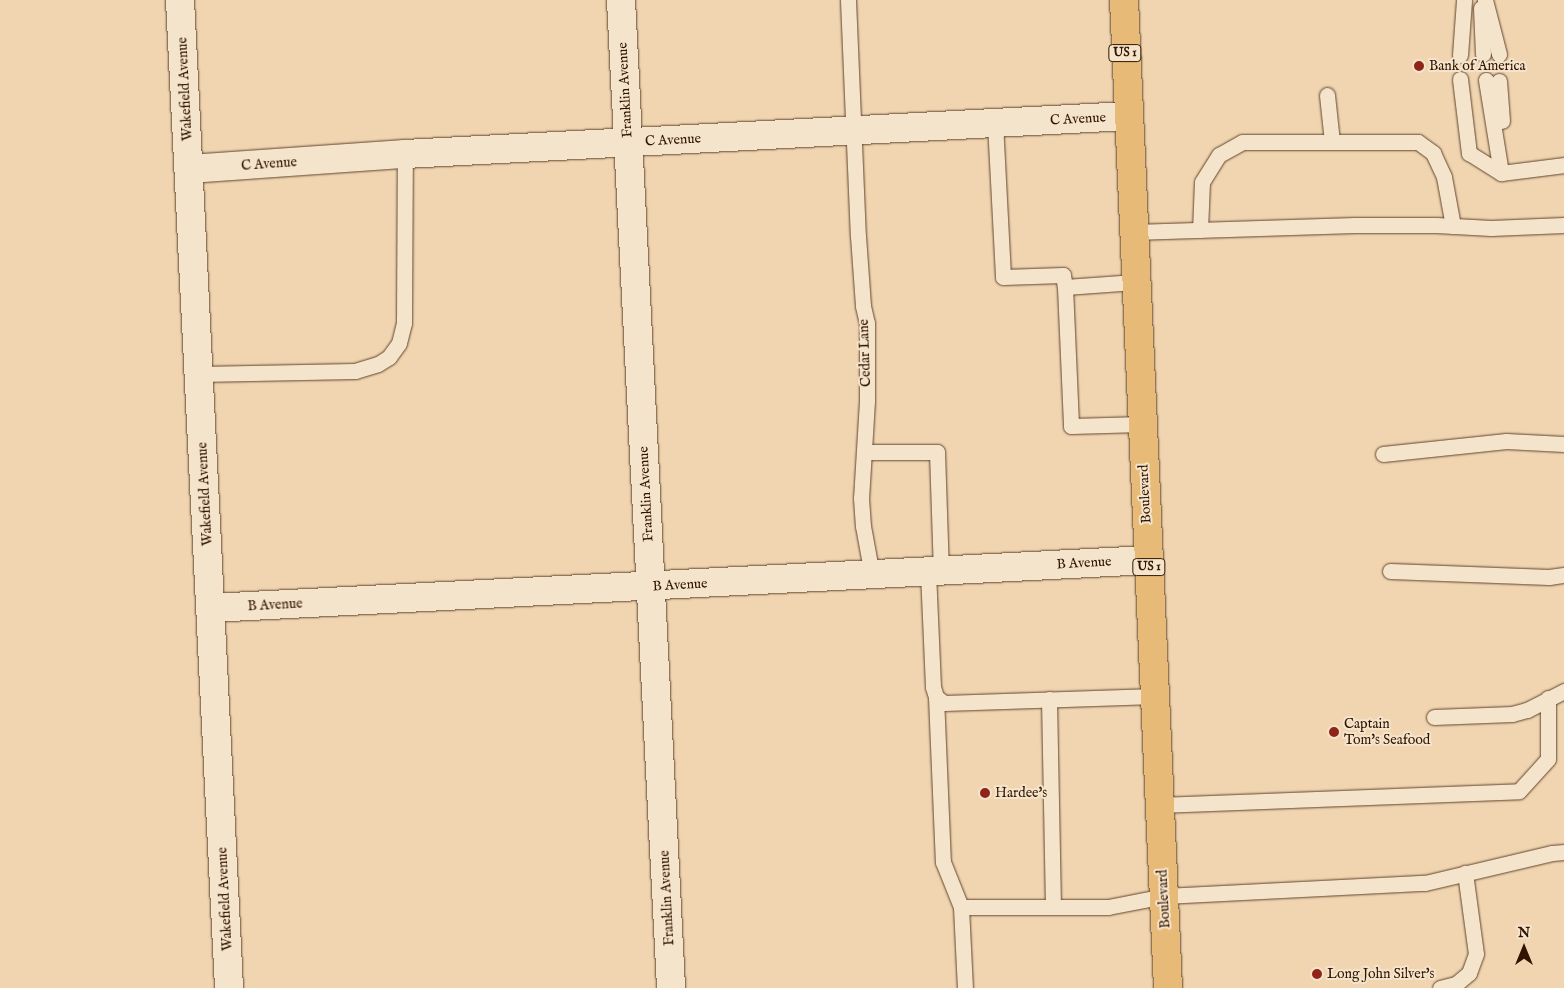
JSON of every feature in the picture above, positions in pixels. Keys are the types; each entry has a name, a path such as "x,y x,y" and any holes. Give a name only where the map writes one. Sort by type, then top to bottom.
{"main road":[{"name":"Boulevard","path":"1124,0 1127,116 1168,988"}],"street":[{"name":"Wakefield Avenue","path":"180,0 229,988"},
{"name":"Franklin Avenue","path":"620,0 652,586 671,988"},
{"name":"C Avenue","path":"189,169 404,154 1127,116"},
{"name":"B Avenue","path":"210,608 1148,560"}],"lane":[{"name":"Cedar Lane","path":"848,0 858,236 863,306 867,323 867,401 861,498 863,526 872,575"},
{"path":"1460,55 1464,0"},
{"path":"1480,0 1483,54"},
{"path":"1485,0 1499,54"},
{"path":"1460,79 1469,153 1504,172 1564,165"},
{"path":"1493,80 1504,172"},
{"path":"1326,95 1332,142"},
{"path":"995,123 1003,277 1063,275 1071,426 1142,424"},
{"path":"1200,230 1202,182 1219,155 1242,142 1418,142 1434,153 1444,177 1453,226"},
{"path":"199,374 356,371 378,364 389,357 399,343 404,323 404,154"},
{"path":"1133,232 1355,226 1491,228 1564,225"},
{"path":"1065,287 1135,282"},
{"path":"1383,454 1506,441 1564,444"},
{"path":"864,452 937,452 933,687 936,698 943,862 961,907 965,988"},
{"path":"1390,571 1548,577 1564,575"},
{"path":"1434,717 1512,714 1527,710 1548,698 1564,692"},
{"path":"936,698 944,703 1155,696"},
{"path":"1160,805 1519,791 1548,759 1548,698"},
{"path":"1049,699 1053,907"},
{"path":"961,907 1108,907 1164,896 1425,883 1552,852 1564,852"},
{"path":"1440,988 1456,984 1469,973 1476,954 1465,873"}],"place":[{"name":"Bank of America","path":"1419,66"},
{"name":"Captain Tom's Seafood","path":"1334,732"},
{"name":"Hardee's","path":"985,793"},
{"name":"Long John Silver's","path":"1317,974"}]}
